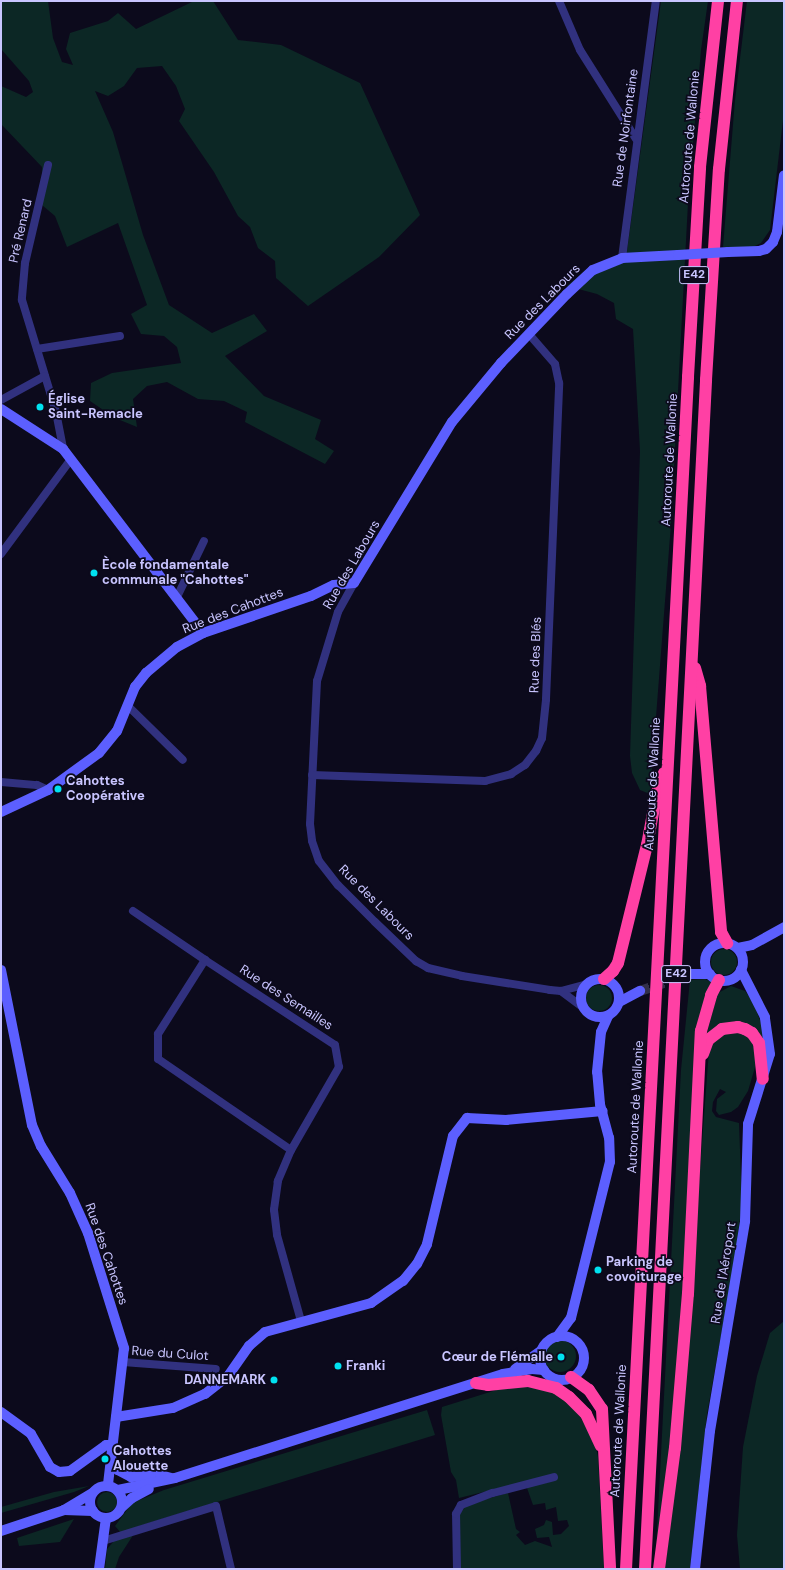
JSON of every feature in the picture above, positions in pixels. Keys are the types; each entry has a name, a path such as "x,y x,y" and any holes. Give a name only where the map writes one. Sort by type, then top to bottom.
{"highway":[{"name":"Autoroute de Wallonie","path":"626,1569 700,167 718,1"},
{"name":"E42","path":"645,1569 719,168 737,1"},
{"path":"692,658 700,686 721,932 732,946"},
{"path":"604,979 613,972 618,963 647,845 657,792 668,763"},
{"path":"659,1569 675,1448 688,1294 699,1066 706,1009 719,978"},
{"path":"699,1066 708,1040 722,1029 738,1027 752,1033 757,1038 762,1054 763,1079"},
{"path":"571,1377 589,1390 602,1409 610,1569"},
{"path":"476,1383 488,1385 528,1381 556,1388 579,1406 592,1423 602,1447 605,1466"}],"street":[{"path":"559,1 580,50 636,140"},
{"name":"Rue de Noirfontaine","path":"622,258 636,140 656,1"},
{"name":"Pré Renard","path":"48,165 25,263 22,292 56,412 63,448"},
{"name":"Rue des Labours","path":"586,984 561,991 447,974 428,968 416,961 338,885 317,857 310,824 317,681 331,632 354,583 452,422 478,389 529,334 594,270 622,258 759,251 766,249 773,242 777,232 784,175"},
{"name":"Rue des Blés","path":"312,775 485,781 511,774 525,765 536,752 542,738 546,699 559,383 555,364 529,334"},
{"path":"37,349 120,336"},
{"path":"1,400 45,376"},
{"path":"1,409 63,448 203,633"},
{"path":"1,554 70,459"},
{"path":"176,597 204,541"},
{"name":"Rue des Cahottes","path":"1,812 48,790 100,753 117,731 126,705 135,687 155,664 176,647 203,633 312,596 334,585 354,583"},
{"path":"126,705 184,758"},
{"path":"1,782 37,785 48,790"},
{"name":"Rue des Semailles","path":"133,911 335,1045 339,1068 291,1150 278,1181 274,1210 277,1235 301,1321"},
{"path":"748,988 719,978 690,974 705,963 706,956 714,946 752,945 784,927"},
{"path":"719,978 741,970 743,959 753,948 784,934"},
{"path":"732,946 743,959"},
{"path":"205,960 158,1034 158,1059 291,1150"},
{"path":"705,963 719,978"},
{"name":"Rue des Cahottes","path":"1,970 32,1125 41,1146 70,1193 88,1234 124,1348 108,1485"},
{"name":"Rue de l'Aéroport","path":"695,1569 710,1431 745,1221 748,1124 770,1054 768,1030 761,1007 748,988 741,970"},
{"path":"118,1490 175,1478 503,1374 532,1368 544,1370 556,1378 571,1377 579,1370 583,1360 582,1350 574,1340 571,1318 610,1162 610,1138 603,1111 597,1072 601,1032 608,1016 619,1002 636,992 618,990 604,979 592,980 586,984 581,995 582,1007 590,1015 601,1032"},
{"path":"618,990 619,1002"},
{"name":"Rue des Labours","path":"561,991 582,1007"},
{"path":"590,1015 608,1016"},
{"path":"116,1417 173,1408 206,1394 228,1376 249,1346 265,1332 371,1303 403,1281 417,1264 427,1244 453,1136 468,1118 506,1120 603,1111"},
{"path":"503,1374 541,1351 548,1341 557,1337 571,1318"},
{"path":"557,1337 574,1340"},
{"path":"541,1351 540,1361 544,1370"},
{"name":"Rue du Culot","path":"123,1362 216,1369"},
{"path":"1,1412 31,1434 50,1467 58,1472 70,1471 106,1446 112,1445"},
{"path":"111,1459 118,1470 131,1477 160,1475 175,1478"},
{"path":"457,1569 456,1514 459,1508 473,1499 554,1477"},
{"path":"64,1510 93,1511 106,1518 116,1516 122,1507 140,1494 175,1478"},
{"path":"1,1531 64,1510 99,1487 108,1485 118,1490 122,1498 122,1507"},
{"path":"92,1493 90,1500 93,1511"},
{"path":"103,1541 216,1506 231,1569"},
{"path":"99,1569 106,1518"}],"green space":[{"path":"1,1 48,1 53,38 62,62 73,65 66,49 70,33 108,21 118,13 136,29 194,1 213,1 238,40 281,45 360,83 420,215 379,257 308,306 276,278 275,261 258,248 250,227 238,216 214,172 179,121 185,109 176,86 162,66 137,68 124,86 108,96 95,91 113,132 143,235 169,305 212,333 254,314 267,331 225,356 264,396 321,420 315,439 334,451 325,464 245,422 247,412 224,401 198,399 167,382 147,386 133,399 137,427 115,418 90,401 91,383 112,373 181,363 177,347 164,336 141,334 131,314 147,305 118,223 67,247 55,216 36,200 42,181 42,167 1,124 1,86 26,97 33,92 29,81 1,49"},
{"path":"661,1 708,1 701,50 688,203 671,524 650,794 640,790 632,773 630,756 640,451 633,329 616,319 614,303 597,294 567,286 588,268 627,251"},
{"path":"747,1 784,1 784,112 770,230 761,243 753,247 723,247 735,100"},
{"path":"724,949 733,953 737,962 733,971 724,975 715,971 711,962 715,953"},
{"path":"705,979 711,982 673,1420 655,1569 681,1070 690,980"},
{"path":"599,985 608,989 612,998 608,1007 599,1011 590,1007 586,998 590,989"},
{"path":"731,986 745,991 753,1002 763,1028 765,1043 752,1029 706,1036 718,993"},
{"path":"732,1031 749,1035 758,1057 748,1091 738,1107 731,1112 719,1115 716,1111 717,1099 726,1092 720,1089 713,1102 712,1111 716,1117 739,1123 742,1204 734,1263 707,1414 690,1569 665,1569 678,1460 709,1050 716,1038"},
{"path":"784,1321 784,1569 740,1569 737,1535 743,1447 757,1376 770,1333"},
{"path":"557,1340 563,1340 573,1347 576,1356 575,1362 569,1369 563,1372 557,1372 547,1365 544,1359 544,1353 551,1343"},
{"path":"516,1384 553,1390 585,1419 595,1443 598,1457 604,1569 460,1569 459,1515 467,1504 508,1493 516,1529 520,1532 516,1535 525,1545 535,1541 552,1547 549,1537 537,1538 535,1529 544,1525 546,1520 552,1522 553,1535 561,1534 569,1526 567,1520 558,1521 556,1507 546,1510 545,1503 533,1505 527,1488 545,1477 459,1498 456,1480 451,1472 441,1415 442,1407"},
{"path":"427,1410 435,1435 139,1526 119,1557 115,1569 105,1569 107,1549 121,1533 115,1526 132,1503 164,1490"},
{"path":"89,1486 74,1492 1,1513 1,1507 54,1492"},
{"path":"103,1492 111,1492 117,1498 117,1506 111,1512 103,1512 97,1506 97,1498"},
{"path":"74,1519 60,1542 19,1546 17,1538"}],"tunnel":[{"path":"640,991 690,974"}],"place":[{"name":"Église Saint-Remacle","path":"40,407"},
{"name":"Ècole fondamentale communale \"Cahottes\"","path":"94,573"},
{"name":"Cahottes Coopérative","path":"58,789"},
{"name":"Parking de covoiturage","path":"598,1270"},
{"name":"Cœur de Flémalle","path":"561,1357"},
{"name":"Franki","path":"338,1366"},
{"name":"DANNEMARK","path":"274,1380"},
{"name":"Cahottes Alouette","path":"105,1459"}]}
